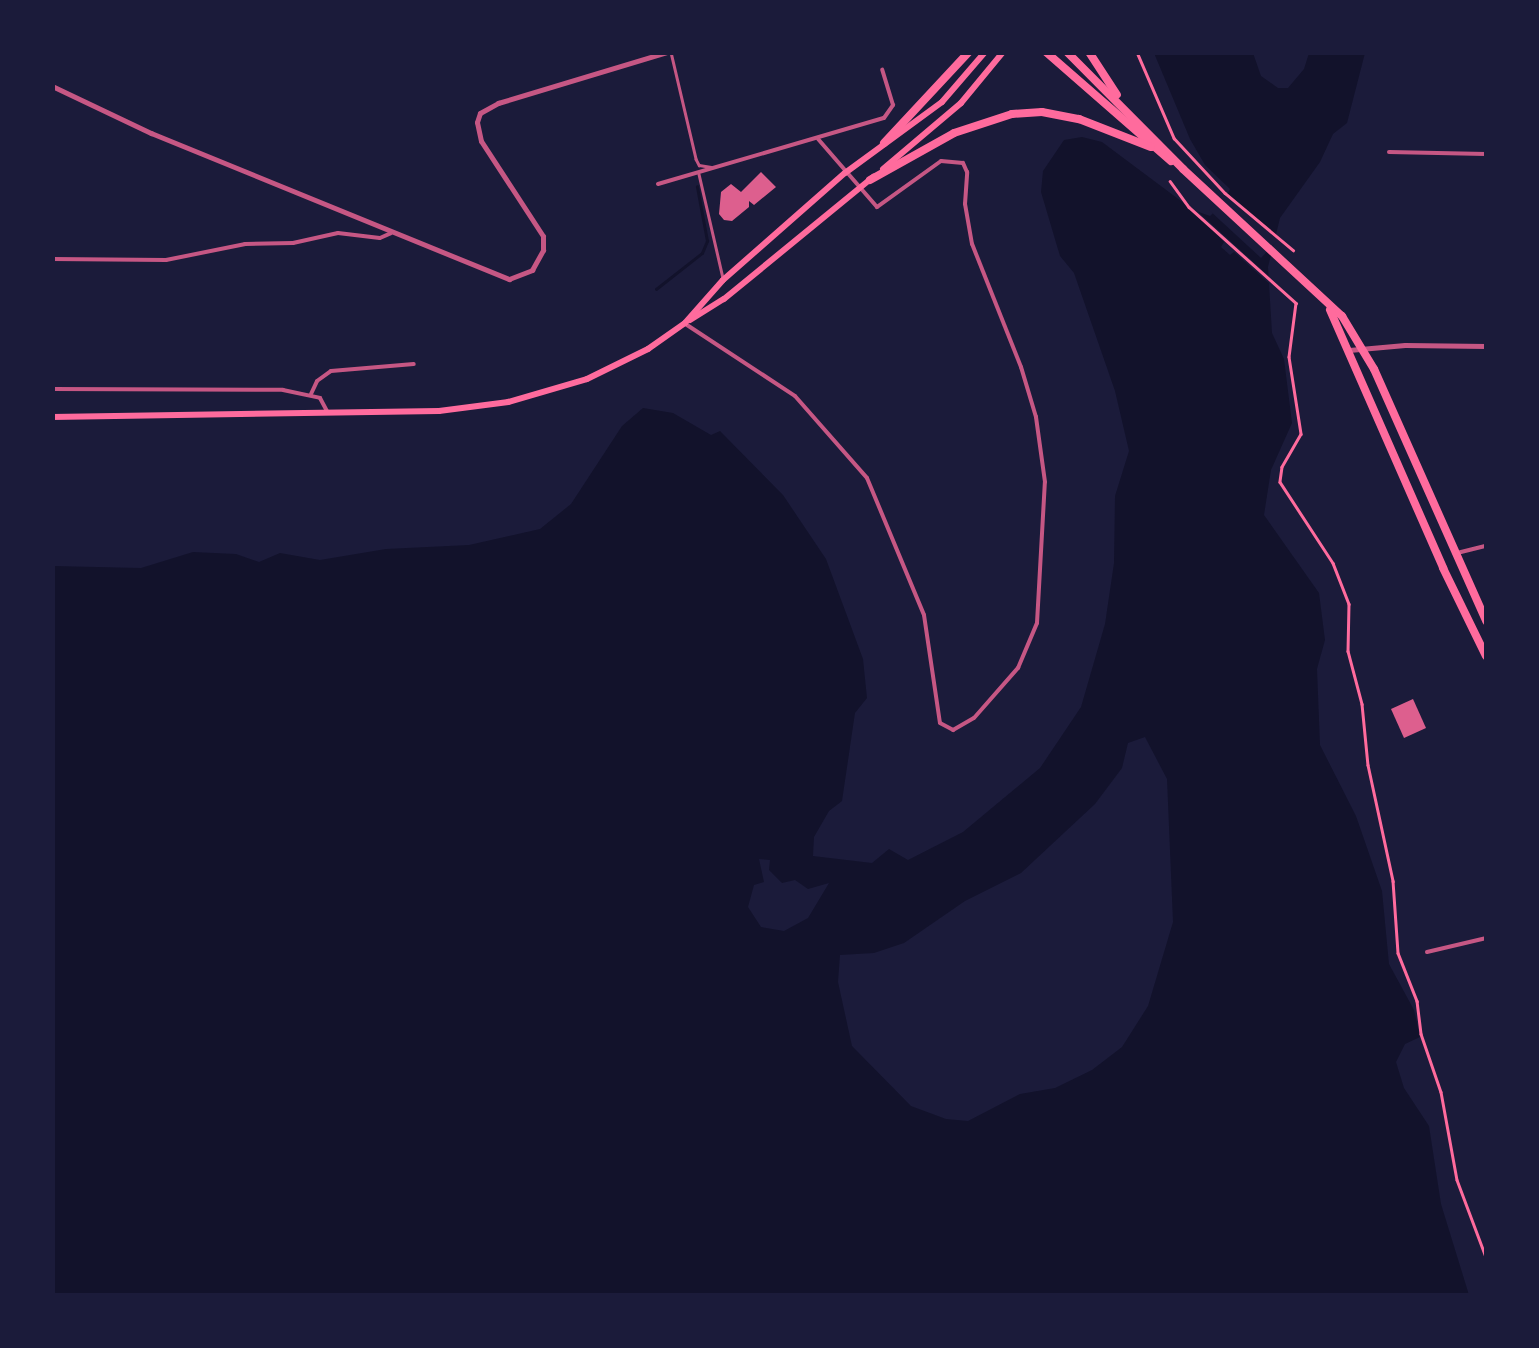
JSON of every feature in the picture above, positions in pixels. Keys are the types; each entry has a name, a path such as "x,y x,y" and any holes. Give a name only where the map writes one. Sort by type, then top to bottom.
{"highway":[{"path":"884,142 969,52"},
{"path":"1046,52 1151,147 1183,169"},
{"path":"1067,52 1122,103 1183,169 1274,244 1330,310 1486,656"},
{"path":"1089,52 1122,103"},
{"path":"870,180 954,133 1012,114 1042,112 1080,119 1151,147"},
{"path":"1330,310 1342,316 1362,348 1486,621"}],"main road":[{"path":"684,323 723,280 845,173 942,102 986,52"},
{"path":"52,416 439,411 538,394 606,371 737,288 961,104 1003,52"},
{"path":"723,280 737,288"}],"street":[{"path":"52,86 151,133 496,277 510,279 532,270 542,250 543,236 482,141 477,122 480,113 498,103 669,52"},
{"path":"658,184 818,139 892,112 882,70"},
{"path":"684,323 795,396 867,478 924,615 940,723 953,730 974,718 1018,668 1036,623 1045,482 1036,417 1021,367 972,244 965,204 968,172 963,163 941,161 882,206 872,205 818,139"},
{"path":"1389,152 1486,154"},
{"path":"52,258 166,260 245,244 293,243 338,233 380,238 391,233"},
{"path":"1346,351 1486,346"},
{"path":"311,394 317,381 331,372 414,364"},
{"path":"52,389 196,386 311,394 324,402 328,414"},
{"path":"1456,553 1486,546"},
{"path":"1426,952 1486,938"}],"lane":[{"path":"669,52 696,159 699,165 711,168"},
{"path":"698,172 723,280"}],"path":[{"path":"1137,52 1174,138 1274,244 1293,250"},
{"path":"1170,180 1189,207 1296,303 1289,356 1301,434 1282,467 1280,482 1334,563 1349,604 1348,651 1362,704 1368,765 1393,880 1398,953 1417,1002 1422,1034 1441,1092 1457,1180 1486,1257"},
{"path":"1410,1032 1419,1030"}],"shaded area":[{"path":"1154,53 1253,53 1261,76 1278,88 1288,88 1304,69 1309,53 1365,53 1347,123 1333,134 1320,162 1280,218 1268,267 1272,333 1284,359 1292,423 1271,470 1264,515 1319,593 1325,640 1317,669 1320,745 1356,816 1382,891 1389,964 1414,1010 1420,1037 1405,1044 1396,1062 1404,1088 1429,1126 1441,1204 1469,1295 53,1296 53,566 141,568 193,552 236,554 259,562 280,553 320,560 386,549 469,545 540,529 571,504 622,426 643,408 673,413 711,435 720,431 783,495 826,559 863,659 867,698 855,713 842,801 829,811 814,837 813,856 872,863 889,849 908,860 963,832 1040,768 1081,707 1105,624 1114,563 1115,496 1129,451 1115,391 1074,273 1060,256 1041,192 1043,171 1064,140 1082,137 1102,142 1193,210 1210,216 1223,204 1230,189 1205,165","holes":["1145,737 1167,779 1173,922 1148,1006 1122,1047 1092,1070 1055,1088 1020,1094 968,1121 946,1119 911,1106 852,1046 838,982 840,955 874,953 904,943 965,901 1021,873 1095,804 1122,768 1128,743","759,859 770,860 769,870 782,883 795,880 808,889 829,883 808,918 784,931 761,927 748,907 754,885 764,882"]}],"pier":[{"path":"1174,190 1271,278 1272,286 1234,252 1230,255 1221,247 1224,242"},
{"path":"1226,192 1278,240 1261,258 1209,210"}],"building":[{"path":"761,172 776,187 754,205 749,201 749,207 732,221 724,220 719,214 721,192 731,184 741,192"},
{"path":"1413,699 1426,728 1404,738 1391,709"}],"waterway":[{"path":"656,289 702,253 707,241 697,187"}]}
